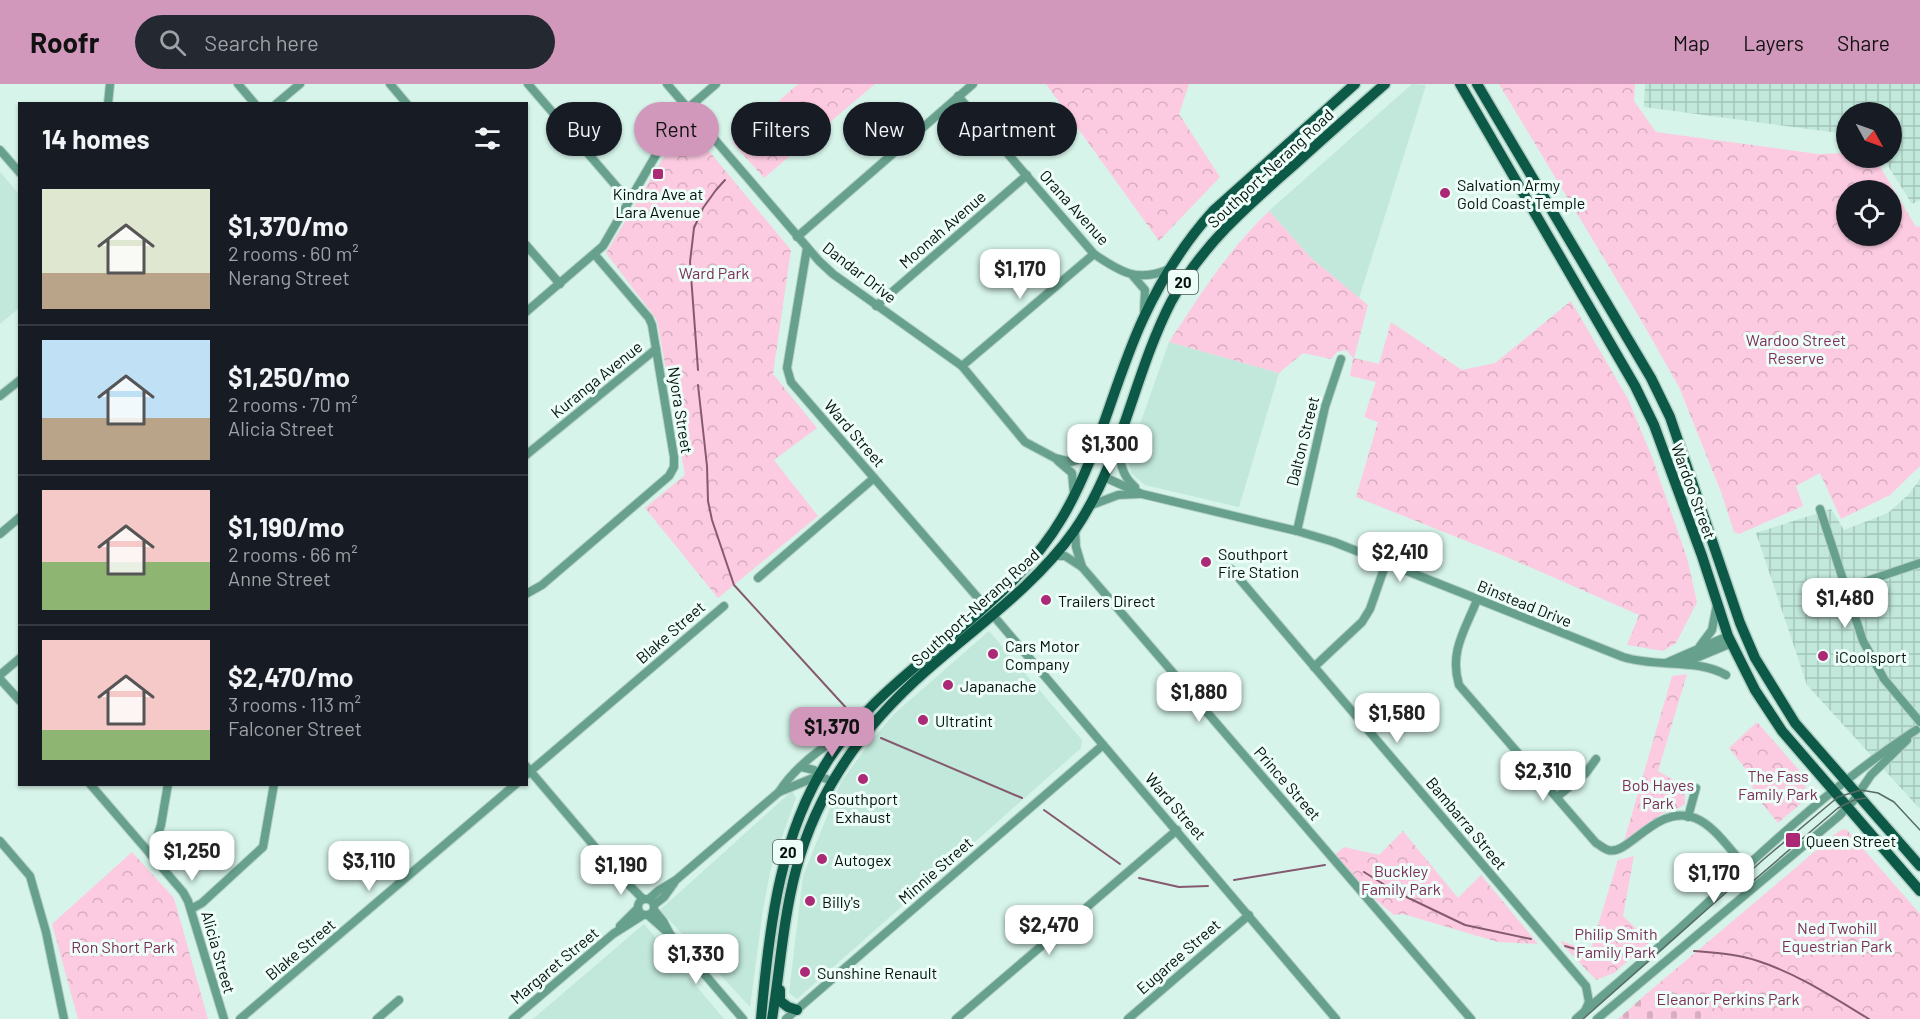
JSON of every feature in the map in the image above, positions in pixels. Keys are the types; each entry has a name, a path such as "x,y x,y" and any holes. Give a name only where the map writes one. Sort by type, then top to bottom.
{"main road":[{"name":"Southport-Nerang Road","path":"832,781 858,742 898,697 989,610 1042,548 1076,494 1096,447 1142,320 1170,269 1193,234 1213,211 1355,84"},
{"name":"Southport-Nerang Road","path":"849,730 889,688 989,610 1022,589 1053,556 1075,529 1104,477 1151,347 1171,303 1206,249 1234,218 1384,84"},
{"name":"Wardoo Street","path":"1460,84 1635,386 1654,425 1730,639 1755,690 1778,726 1920,891"},
{"name":"Wardoo Street","path":"1477,84 1652,378 1670,417 1744,633 1765,676 1795,723 1920,866"},
{"path":"1076,494 1093,478 1104,477"},
{"path":"1730,639 1744,633"},
{"name":"20","path":"761,1019 773,922 786,859 798,818 818,776 849,730"},
{"name":"20","path":"772,1019 795,871 810,827 832,781"},
{"path":"779,972 780,1001 796,1010"}],"street":[{"path":"108,102 111,84"},
{"path":"238,84 253,102"},
{"path":"278,102 300,84"},
{"path":"390,84 405,102"},
{"path":"528,84 629,201"},
{"name":"Dandar Drive","path":"667,84 682,102"},
{"path":"693,102 716,84"},
{"path":"797,237 973,84"},
{"name":"Orana Avenue","path":"958,96 1094,254 1130,274 1149,277 1170,269"},
{"name":"Dandar Drive","path":"719,146 797,237 833,274 962,366 1025,442 1055,458 1071,472 1076,494"},
{"path":"0,150 18,171"},
{"path":"528,310 603,246 656,156"},
{"name":"Moonah Avenue","path":"876,306 1027,175"},
{"path":"528,247 560,284"},
{"name":"Ward Street","path":"807,248 787,368 791,382 989,610 1336,1019"},
{"path":"962,366 1094,254"},
{"name":"Nyora Street","path":"528,593 542,585 669,476 674,467 654,330 649,318 595,255"},
{"path":"1130,274 1145,290 1142,320"},
{"name":"Kuranga Avenue","path":"528,453 656,350"},
{"name":"Dalton Street","path":"1297,531 1325,407 1341,358"},
{"path":"0,396 18,382"},
{"path":"1119,438 1120,465 1126,479 1142,494"},
{"name":"Dandar Drive","path":"1055,458 1075,462 1087,456 1096,447"},
{"name":"Binstead Drive","path":"1104,477 1142,494 1334,542 1632,660 1704,666 1726,675"},
{"path":"758,578 874,478"},
{"name":"Binstead Drive","path":"1089,506 1118,495 1142,494"},
{"path":"1820,509 1871,659 1919,726"},
{"path":"0,534 18,519"},
{"name":"Prince Street","path":"1075,529 1076,547 1082,567"},
{"name":"Prince Street","path":"1053,556 1065,555 1082,567 1471,1019"},
{"path":"1846,588 1920,562"},
{"path":"1314,667 1362,622 1370,609 1386,563"},
{"name":"Bambarra Street","path":"1231,569 1586,986"},
{"path":"1477,600 1456,653 1454,669 1459,685 1596,843 1609,851 1620,850 1650,826 1666,819 1694,817 1709,826 1745,866"},
{"name":"Binstead Drive","path":"1685,655 1701,645 1710,635 1717,604"},
{"name":"Blake Street","path":"528,771 724,606"},
{"name":"Binstead Drive","path":"1657,663 1670,662 1730,639"},
{"name":"Binstead Drive","path":"1675,665 1685,663 1730,639"},
{"path":"18,660 0,677 18,699"},
{"path":"1576,1019 1819,801 1919,726"},
{"path":"1597,1019 1848,807 1871,776 1919,726"},
{"name":"Margaret Street","path":"513,1019 646,907 658,891 676,880 779,792 786,781 830,742 849,730"},
{"name":"Minnie Street","path":"786,1019 1103,745"},
{"path":"1557,797 1586,773 1596,759"},
{"path":"801,767 814,770 818,776 832,781"},
{"path":"528,771 743,1019"},
{"path":"779,792 818,776"},
{"name":"Alicia Street","path":"92,786 183,892 224,1019"},
{"path":"151,855 161,825 168,786"},
{"path":"190,909 202,903 263,847 274,786"},
{"name":"Blake Street","path":"240,1019 514,786"},
{"path":"1688,817 1696,788"},
{"path":"956,1019 1177,830"},
{"path":"0,841 30,876 46,932 64,1019"},
{"name":"Eugaree Street","path":"1128,1019 1249,915"},
{"path":"1586,1011 1589,1002 1586,986 1602,991 1610,990"},
{"path":"377,1019 399,1000"}],"shaded area":[{"path":"1412,84 1426,85 1359,298 1311,258 1269,211"},
{"path":"1645,84 1920,84 1920,200 1912,204 1902,188 1902,180 1897,180 1889,168 1902,168 1902,102 1836,102 1836,133 1644,107"},
{"path":"0,172 18,193 18,309 0,324"},
{"path":"1169,342 1279,373 1239,507 1145,485 1131,473 1128,458"},
{"path":"1920,479 1920,809 1807,685 1756,533 1831,509 1844,530 1888,513 1909,494"},
{"path":"989,631 1082,740 1081,748 797,999 789,993 803,876 841,782 894,714"},
{"path":"792,791 796,798 771,868 763,909 750,1007 660,910"},
{"path":"644,924 724,1019 533,1019"}],"green space":[{"path":"798,84 875,84 854,102 843,102 843,111 831,121 831,102 778,102"},
{"path":"1046,84 1189,84 1179,114 1220,177 1159,241 1077,127 1077,102 1059,102"},
{"name":"Wardoo Street Reserve","path":"1499,84 1635,84 1634,101 1656,132 1818,154 1836,153 1836,168 1881,168 1888,180 1836,180 1836,246 1902,246 1902,203 1916,227 1920,226 1920,466 1890,495 1841,519 1820,473 1796,486 1803,506 1739,534 1734,532 1721,492 1679,387"},
{"name":"Ward Park","path":"664,156 713,156 791,250 773,374 817,428 774,460 818,516 718,598 645,508 685,475 657,320 606,253"},
{"path":"744,156 790,156 764,178"},
{"path":"1269,211 1311,258 1368,305 1354,358 1379,364 1391,322 1462,370 1495,363 1571,301 1628,399 1652,457 1687,558 1697,602 1676,643 1663,651 1627,645 1639,615 1509,558 1356,497 1378,422 1364,417 1376,382 1350,376 1353,358 1346,350 1337,352 1331,359 1303,353 1279,373 1169,342 1227,257"},
{"name":"Bob Hayes Park","path":"1687,674 1658,771 1685,787 1685,804 1663,813 1624,841 1672,676"},
{"name":"The Fass Family Park","path":"1757,722 1806,778 1805,791 1801,793 1804,801 1778,823 1755,795 1748,772 1729,748"},
{"name":"Ned Twohill Equestrian Park","path":"1846,829 1920,914 1920,1019 1718,1019 1694,992 1645,995 1839,831"},
{"name":"Buckley Family Park","path":"1403,831 1458,898 1481,875 1538,944 1498,942 1403,914 1394,915 1346,875 1332,857 1344,847 1379,855"},
{"name":"Ron Short Park","path":"132,852 174,898 208,1019 78,1019 52,924"},
{"name":"Philip Smith Family Park","path":"1634,856 1623,916 1650,942 1614,973 1596,980 1561,941 1590,951 1618,860"},
{"path":"1694,992 1718,1019 1618,1019 1645,995"}],"waterway":[{"path":"698,370 690,262 694,228 703,208 725,180"},
{"path":"698,385 707,466 708,501 734,585 849,711"},
{"path":"881,738 1022,798"},
{"path":"1044,810 1120,864"},
{"path":"1234,880 1325,865"},
{"path":"1364,872 1396,892 1465,925 1531,939"},
{"path":"1139,878 1179,887 1208,886"},
{"path":"1565,946 1599,956 1636,952"},
{"path":"1694,951 1743,957 1773,966 1815,987 1869,1019"}],"tram line":[{"path":"1583,1019 1764,859 1838,797 1861,790 1878,793 1894,802 1920,830"},
{"path":"1745,888 1838,808 1854,800 1866,798"}],"place":[{"name":"Kindra Ave at Lara Avenue","path":"658,174"},
{"name":"Salvation Army Gold Coast Temple","path":"1445,193"},
{"name":"Southport Fire Station","path":"1206,562"},
{"name":"Trailers Direct","path":"1046,600"},
{"name":"Cars Motor Company","path":"993,654"},
{"name":"iCoolsport","path":"1823,656"},
{"name":"Japanache","path":"948,685"},
{"name":"Ultratint","path":"923,720"},
{"name":"Southport Exhaust","path":"863,779"},
{"name":"Queen Street","path":"1793,840"},
{"name":"Autogex","path":"822,859"},
{"name":"Billy's","path":"810,901"},
{"name":"Sunshine Renault","path":"805,972"}],"park label":[{"name":"Eleanor Perkins Park","path":"1728,998"}]}
